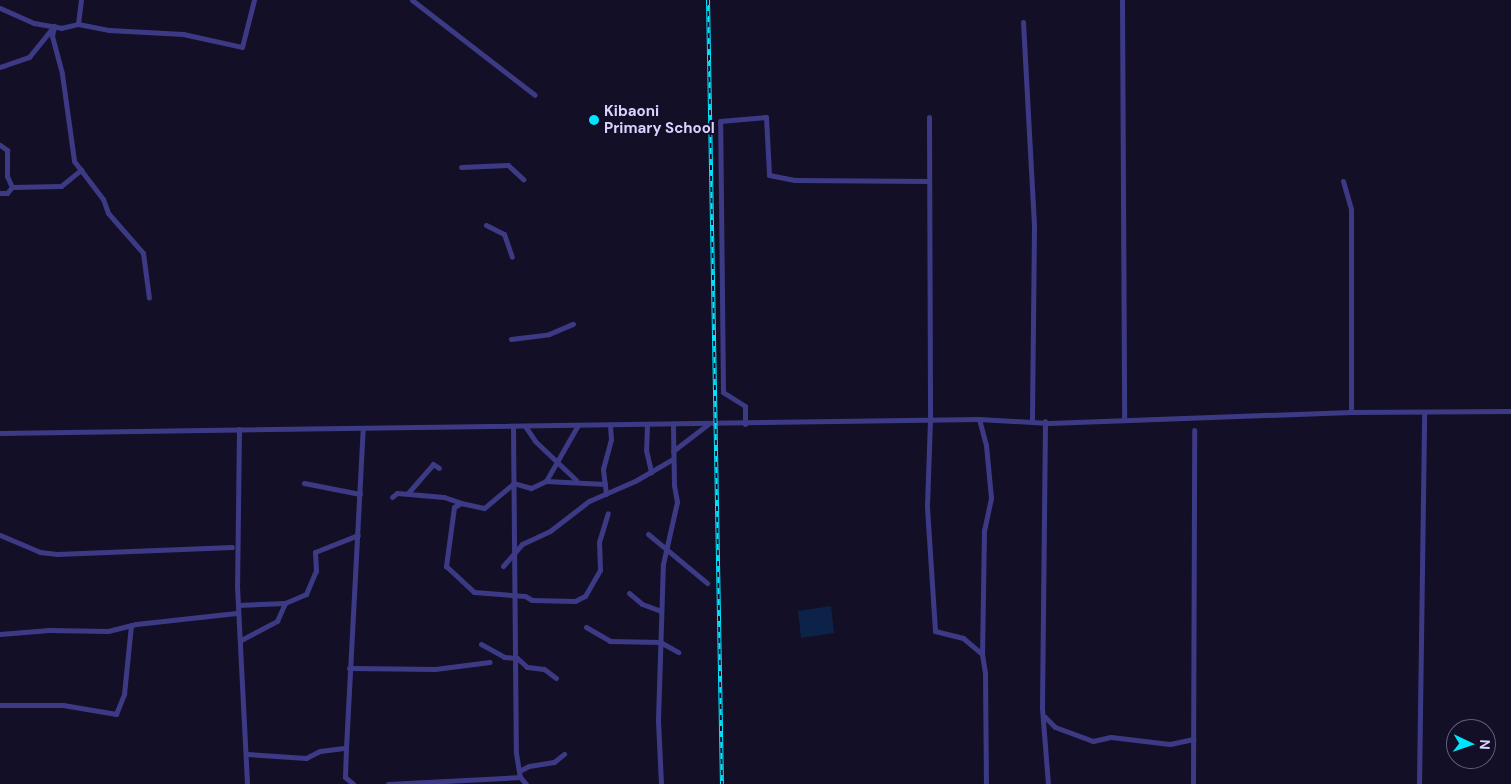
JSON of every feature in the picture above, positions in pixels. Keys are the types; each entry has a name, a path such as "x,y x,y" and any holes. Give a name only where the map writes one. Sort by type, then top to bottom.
{"street":[{"path":"78,24 81,0"},
{"path":"0,8 34,23 54,26 78,24 109,30 183,34 242,47 254,0"},
{"path":"412,0 535,95"},
{"path":"1122,0 1124,420"},
{"path":"1023,22 1034,227 1032,421"},
{"path":"0,67 28,56 54,26"},
{"path":"54,26 52,36 62,74 67,126 74,161 103,198 108,213 143,253 149,298"},
{"path":"745,424 745,406 723,392 720,121 766,117 769,175 795,180 929,181"},
{"path":"929,117 930,420 927,507 935,631 963,638 982,654"},
{"path":"0,145 7,150 7,176 12,187"},
{"path":"461,167 486,164 508,166 523,179"},
{"path":"0,193 7,193 12,187 61,186 81,170"},
{"path":"1343,180 1351,209 1351,412"},
{"path":"486,226 504,234 512,257"},
{"path":"511,339 549,334 573,324"},
{"path":"0,433 745,424 979,419 1032,421 1124,420 1351,412 1511,411"},
{"path":"1419,784 1424,412"},
{"path":"979,419 986,445 992,498 984,530 982,654 986,674 986,784"},
{"path":"1045,421 1044,716 1048,784"},
{"path":"661,784 658,720 661,611 666,551 677,502 673,459 673,424"},
{"path":"673,451 708,424"},
{"path":"546,481 559,463 578,425"},
{"path":"606,494 603,469 611,440 610,425"},
{"path":"647,425 646,450 651,472"},
{"path":"514,426 514,550 519,771 520,777 526,784"},
{"path":"526,426 535,442 576,480"},
{"path":"353,784 345,783 349,668 363,428"},
{"path":"239,429 238,605 247,754 247,784"},
{"path":"1193,784 1194,430"},
{"path":"503,566 514,550 550,531 589,501 651,472 673,459"},
{"path":"408,493 433,464 439,468"},
{"path":"514,483 531,488 546,481 576,480 605,484"},
{"path":"304,483 360,494"},
{"path":"392,497 397,492 444,497 460,503 484,508 514,483"},
{"path":"460,503 454,507 446,566 474,592 516,595 532,600 575,601 585,596 600,570 599,542 608,513"},
{"path":"648,534 666,551 707,583"},
{"path":"0,535 40,552 57,554 232,547"},
{"path":"238,605 285,603 306,594 312,584 316,571 315,552 358,535"},
{"path":"629,593 642,604 661,611"},
{"path":"241,640 277,620 285,603"},
{"path":"0,634 49,630 99,632 131,625 236,613"},
{"path":"0,705 63,705 116,714 124,694 131,625"},
{"path":"586,627 610,641 660,642 678,652"},
{"path":"481,644 504,656 517,658 527,667 544,669 556,678"},
{"path":"349,668 435,669 490,662"},
{"path":"1044,716 1055,727 1093,741 1112,737 1170,744 1193,739"},
{"path":"247,754 306,758 320,751 346,748"},
{"path":"519,771 529,766 554,762 564,754"},
{"path":"388,784 520,777"}],"water":[{"path":"831,606 834,633 801,638 798,611"}],"railway":[{"path":"708,0 722,784"}],"place":[{"name":"Kibaoni Primary School","path":"594,120"}]}
